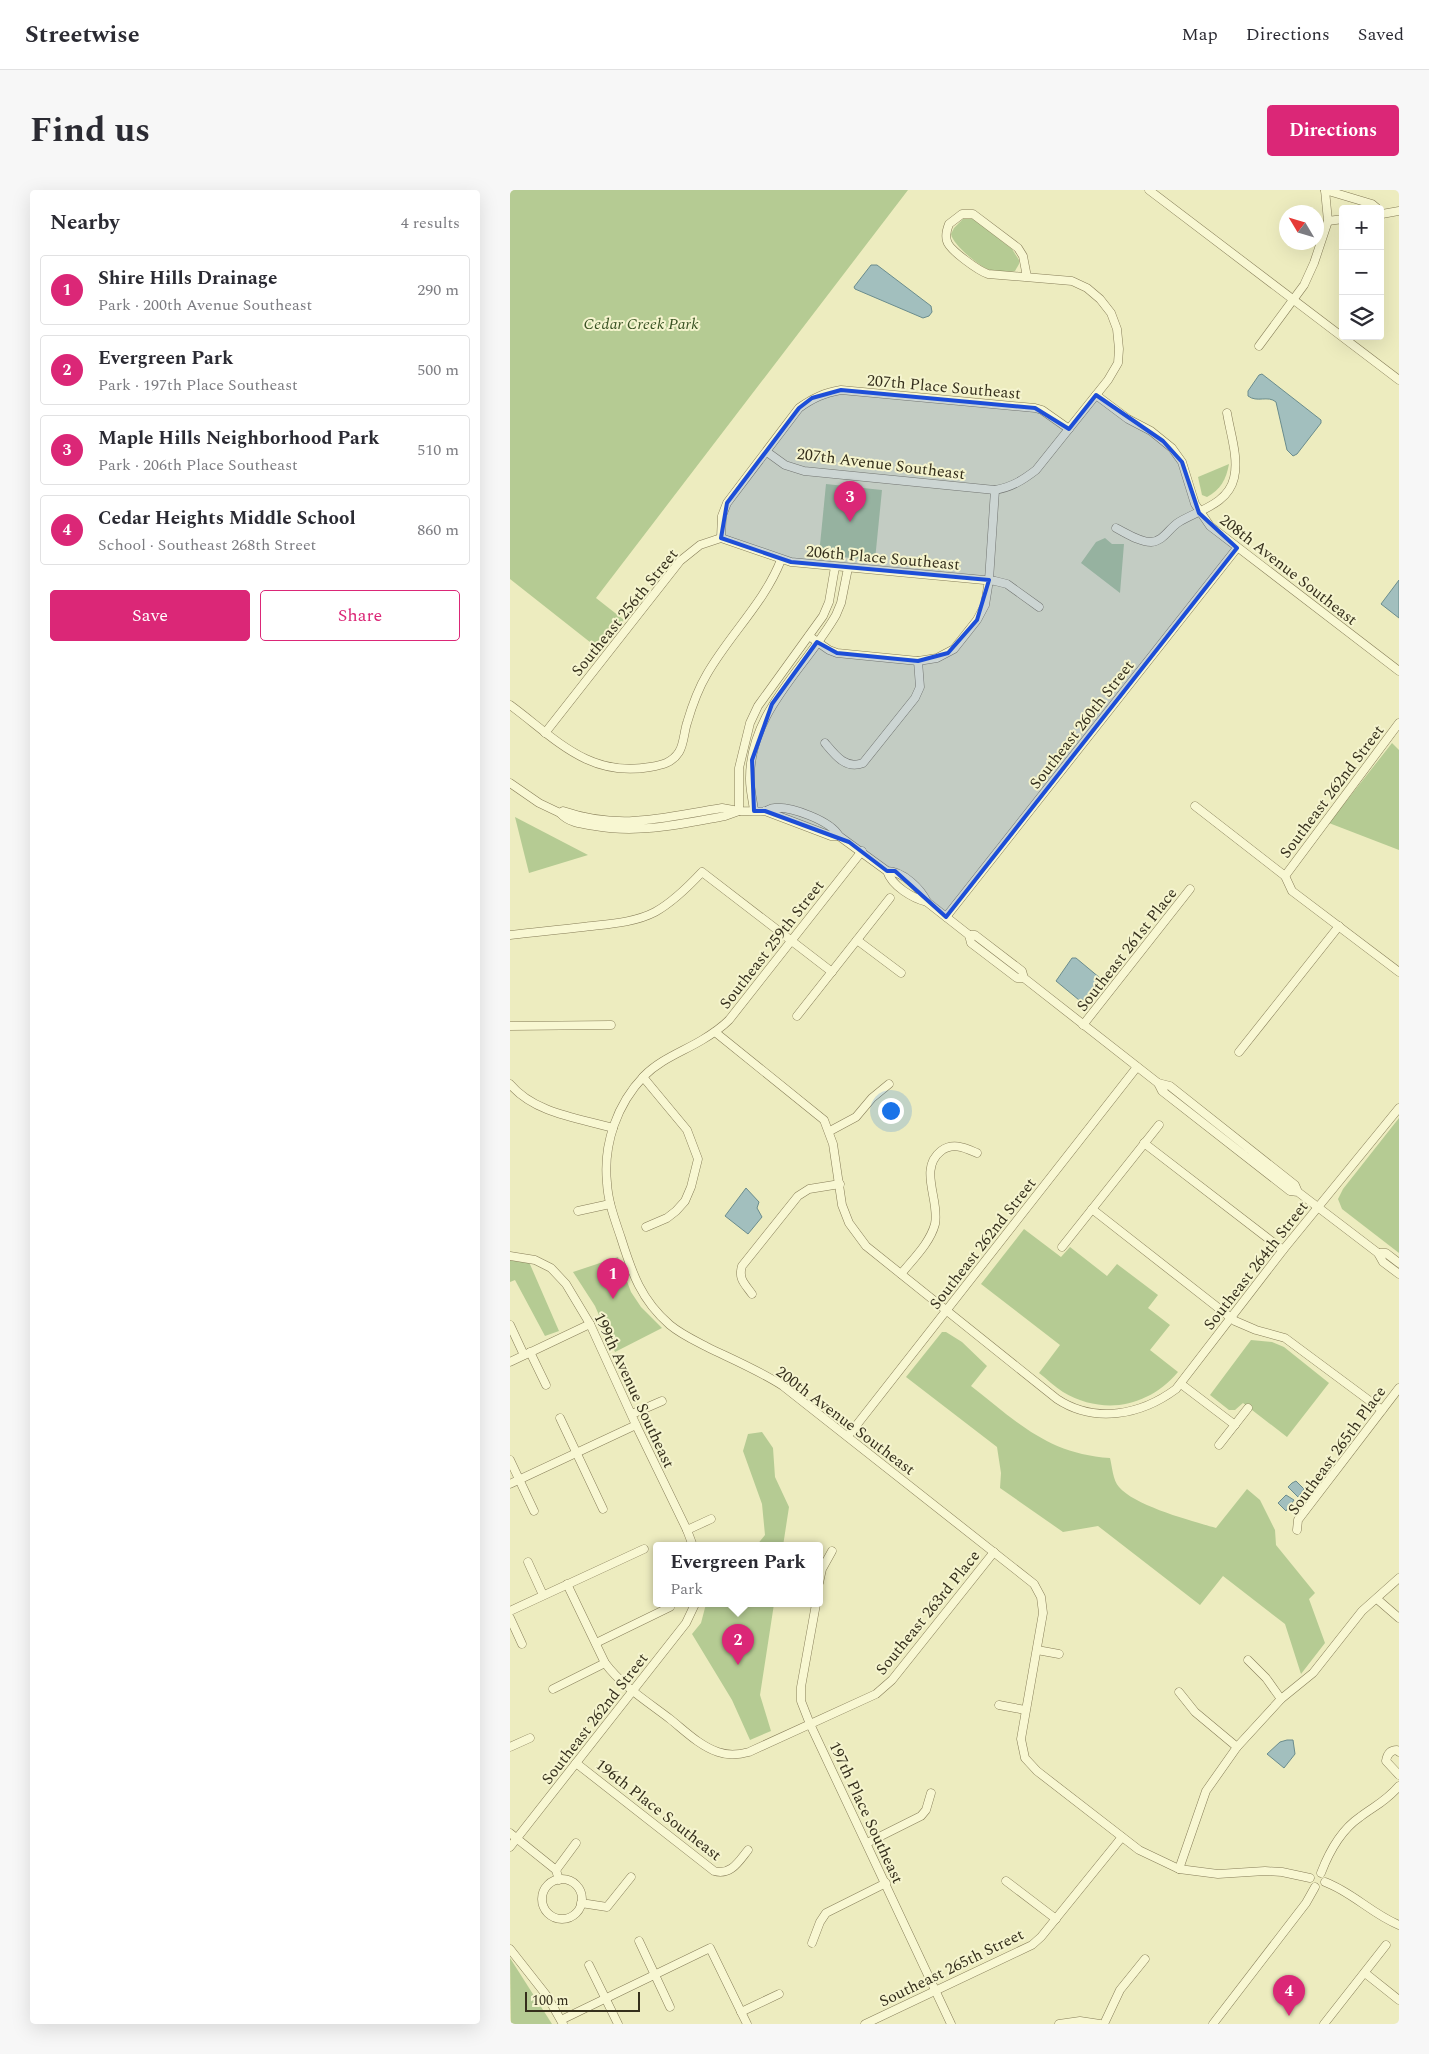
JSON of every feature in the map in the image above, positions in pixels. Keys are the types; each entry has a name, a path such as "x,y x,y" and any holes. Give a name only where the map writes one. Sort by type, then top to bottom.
{"street":[{"path":"1259,346 1304,285 1314,263 1328,221 1325,190 1373,205"},
{"path":"1154,192 1399,380"},
{"path":"1384,212 1399,211"},
{"path":"809,636 837,653 918,661 937,658 954,649 982,612 989,580 995,490 1008,488 1036,470 1108,380 1118,363 1120,349 1117,329 1111,313 1087,288 1072,281 988,274 980,270 950,246 946,238 949,224 962,214 973,214 1021,252 1027,277"},
{"path":"1328,221 1339,220"},
{"name":"207th Place Southeast","path":"767,452 799,408 812,398 826,392 841,390 1035,408 1042,410 1069,429"},
{"name":"208th Avenue Southeast","path":"1096,395 1128,419 1151,431 1172,448 1182,462 1200,513 1210,526 1399,671"},
{"path":"1116,528 1140,540 1154,542 1163,537 1180,522 1200,513 1223,498 1235,475 1235,462 1227,413"},
{"path":"721,538 724,510 767,452"},
{"name":"207th Avenue Southeast","path":"767,452 786,465 804,471 995,490"},
{"name":"206th Place Southeast","path":"721,538 737,542 782,560 835,567 989,580 1007,584 1039,607"},
{"name":"Southeast 256th Street","path":"545,733 680,561 700,545 721,538"},
{"name":"Southeast 260th Street","path":"946,917 1237,548"},
{"path":"510,705 572,753 600,765 613,768 640,769 664,765 675,757 681,747 690,710 715,659 769,588 782,560"},
{"path":"739,811 739,768 750,723 767,691 809,636 829,602 835,567"},
{"path":"754,811 750,780 752,760 761,727 772,704 830,624 841,604 848,568"},
{"path":"825,743 835,756 848,764 856,766 863,763 915,698 920,687 918,661"},
{"name":"Southeast 262nd Street","path":"1285,876 1399,723"},
{"path":"510,783 539,803 560,813 566,819 580,824 617,830 655,828 716,818 739,811 766,811 831,836 839,836 887,871 890,879 916,899 927,902 969,935 975,935 1022,971 1024,978 1158,1083 1170,1086 1295,1185 1298,1192 1378,1253 1383,1262 1399,1274"},
{"path":"1195,806 1285,876 1292,891 1399,972"},
{"name":"Southeast 259th Street","path":"612,1128 625,1101 643,1077 660,1062 715,1032 741,1008 862,852"},
{"path":"510,935 612,924 639,918 654,912 686,890 702,872 832,972"},
{"name":"Southeast 261st Place","path":"1083,1025 1190,890"},
{"path":"797,1016 890,898"},
{"path":"1239,1052 1340,926"},
{"path":"857,940 901,973"},
{"path":"510,1026 611,1025"},
{"path":"715,1032 731,1047 815,1112 824,1120 830,1131 856,1117 876,1094 889,1084"},
{"name":"Southeast 262nd Street","path":"848,1436 1137,1067"},
{"path":"643,1077 687,1130 698,1159 685,1201 667,1218 646,1227"},
{"path":"510,1084 525,1097 541,1107 612,1128"},
{"name":"Southeast 264th Street","path":"830,1131 842,1205 856,1235 866,1246 1063,1403 1086,1411 1116,1414 1148,1406 1167,1396 1181,1384 1283,1250 1399,1108"},
{"path":"1062,1248 1159,1125"},
{"name":"200th Avenue Southeast","path":"612,1128 606,1182 610,1204 638,1287 651,1306 683,1335 771,1378 848,1436 1034,1584 1041,1597 1043,1613 1036,1650"},
{"path":"1144,1143 1283,1250"},
{"path":"901,1274 926,1243 935,1222 935,1207 930,1176 933,1161 943,1149 954,1146 962,1146 977,1153"},
{"path":"752,1294 741,1280 742,1266 794,1200 809,1189 840,1184"},
{"path":"578,1211 610,1204"},
{"path":"1092,1209 1232,1318 1244,1326 1279,1335 1296,1344 1382,1410"},
{"path":"1378,1253 1386,1253 1399,1263"},
{"name":"199th Avenue Southeast","path":"510,1256 535,1260 551,1268 566,1284 590,1324 692,1542"},
{"path":"510,1362 590,1324"},
{"path":"510,1325 546,1385"},
{"path":"1181,1384 1235,1425"},
{"name":"Southeast 265th Place","path":"1297,1530 1298,1520 1399,1388"},
{"path":"632,1414 662,1401"},
{"path":"1219,1445 1248,1408"},
{"path":"560,1418 603,1509"},
{"path":"510,1484 636,1425"},
{"path":"510,1460 534,1511"},
{"path":"687,1530 711,1519"},
{"path":"510,1611 644,1548"},
{"path":"823,1567 832,1551"},
{"name":"Southeast 263rd Place","path":"633,1691 701,1743 717,1752 731,1755 749,1752 876,1694 892,1680 994,1552"},
{"path":"528,1562 543,1595"},
{"path":"1179,1869 1206,1791 1237,1747 1281,1699 1313,1673 1362,1611 1399,1578"},
{"path":"567,1584 605,1663 633,1691"},
{"path":"1377,1599 1399,1618"},
{"path":"596,1643 668,1607"},
{"name":"Southeast 262nd Street","path":"510,1847 513,1836 576,1763 633,1691 686,1623 694,1607"},
{"name":"197th Place Southeast","path":"815,1607 800,1694 810,1724 951,2024"},
{"path":"510,1618 522,1644"},
{"path":"1059,1654 1036,1650 1021,1739 1023,1753 1028,1763 1149,1856 1179,1869 1218,1874 1265,1871 1282,1872 1310,1878"},
{"path":"1248,1660 1266,1678 1281,1699"},
{"path":"553,1688 605,1663"},
{"path":"1179,1692 1196,1712 1237,1747"},
{"path":"999,1705 1025,1710"},
{"path":"510,1747 530,1738"},
{"path":"1399,1752 1397,1750 1391,1751 1386,1761 1399,1775"},
{"name":"196th Place Southeast","path":"576,1763 714,1871 730,1870 748,1850"},
{"path":"1321,1873 1328,1856 1351,1825 1360,1817 1386,1801 1399,1786"},
{"path":"867,1843 922,1816 931,1794"},
{"path":"513,1836 556,1870 559,1880"},
{"name":"Southeast 265th Street","path":"865,2024 1032,1945 1042,1937 1122,1837"},
{"path":"556,1870 576,1844"},
{"path":"1310,1878 1314,1873 1321,1873"},
{"path":"1315,1887 1321,1886 1324,1882 1324,1876 1321,1873"},
{"path":"581,1903 607,1907 631,1877"},
{"path":"1310,1878 1311,1883 1315,1887"},
{"path":"559,1880 568,1881 576,1886 581,1894 578,1912 570,1918 561,1919 548,1913 543,1905 544,1891 550,1884 559,1880"},
{"path":"1006,1881 1056,1919"},
{"path":"1324,1882 1350,1894 1380,1916 1399,1925"},
{"path":"812,1943 820,1922 826,1913 886,1883"},
{"path":"1213,2024 1306,1903 1315,1887"},
{"path":"639,1942 670,2007"},
{"path":"1324,2024 1386,1945"},
{"path":"510,1949 546,1996 562,2022 710,1948 747,2024"},
{"path":"1059,2024 1080,2021 1102,2024 1120,1990 1145,1959"},
{"path":"589,1965 618,2024"},
{"path":"1364,1972 1399,2000"},
{"path":"741,2012 779,1994"}],"highlighted area":[{"path":"841,390 1035,408 1069,429 1096,395 1163,441 1182,462 1199,513 1237,548 946,917 895,871 887,871 849,842 765,811 754,811 752,760 772,704 817,642 837,653 918,661 948,653 977,620 989,580 791,562 721,538 727,503 799,408 812,398"}],"green space":[{"name":"Cedar Creek Park","path":"510,190 908,190 596,598 624,620 600,650 510,579"},
{"path":"963,219 974,219 1012,249 1019,260 1015,271 1001,272 987,269 961,249 951,234"},
{"path":"1229,464 1226,475 1216,491 1207,497 1202,495 1198,477"},
{"path":"826,484 882,490 875,560 819,555"},
{"path":"1105,538 1112,544 1124,544 1120,593 1081,563 1096,542"},
{"path":"1392,743 1399,750 1399,850 1329,823"},
{"path":"515,817 588,855 529,873"},
{"path":"1399,1118 1399,1253 1342,1209 1338,1199 1343,1189"},
{"path":"1024,1229 1061,1257 1070,1247 1107,1276 1117,1264 1158,1295 1148,1308 1170,1325 1150,1350 1178,1372 1166,1384 1139,1400 1125,1404 1094,1404 1063,1392 1039,1373 1060,1345 981,1284"},
{"path":"618,1257 631,1292 641,1307 662,1328 615,1352 595,1306 573,1272"},
{"path":"510,1260 529,1262 559,1331 545,1336 515,1280 510,1282"},
{"path":"942,1332 946,1332 962,1342 987,1366 971,1386 1019,1424 1051,1443 1088,1455 1110,1458 1114,1477 1119,1487 1138,1500 1164,1512 1216,1528 1247,1489 1260,1500 1275,1530 1276,1545 1315,1593 1309,1599 1325,1643 1301,1674 1285,1624 1223,1576 1200,1605 1098,1526 1063,1532 1000,1488 1001,1473 997,1447 906,1377"},
{"path":"1251,1340 1272,1342 1284,1347 1329,1383 1287,1437 1243,1403 1235,1410 1229,1410 1210,1395"},
{"path":"762,1432 773,1448 775,1477 789,1507 784,1542 759,1542 765,1535 762,1504 743,1451 748,1434"},
{"path":"705,1607 774,1607 760,1695 771,1731 750,1740 732,1700 692,1634 701,1623"},
{"path":"510,1958 552,2024 511,2024"}],"water":[{"path":"871,265 877,265 931,306 932,312 929,316 923,318 855,289 854,287"},
{"path":"1262,374 1321,420 1321,423 1297,454 1293,456 1287,450 1276,402 1270,399 1255,399 1248,396 1248,391 1259,375"},
{"path":"1399,580 1399,618 1381,604"},
{"path":"1072,958 1076,958 1100,978 1084,1000 1079,1000 1056,981"},
{"path":"746,1188 759,1202 757,1208 762,1217 748,1234 725,1216"},
{"path":"1296,1481 1304,1489 1298,1497 1288,1487"},
{"path":"1286,1495 1294,1500 1286,1511 1278,1503"},
{"path":"1293,1740 1295,1754 1284,1768 1267,1754 1280,1742"}],"place":[{"name":"Maple Hills Neighborhood Park","path":"850,522"},
{"name":"Shire Hills Drainage","path":"613,1299"},
{"name":"Evergreen Park","path":"738,1665"},
{"name":"Cedar Heights Middle School","path":"1289,2016"}]}
